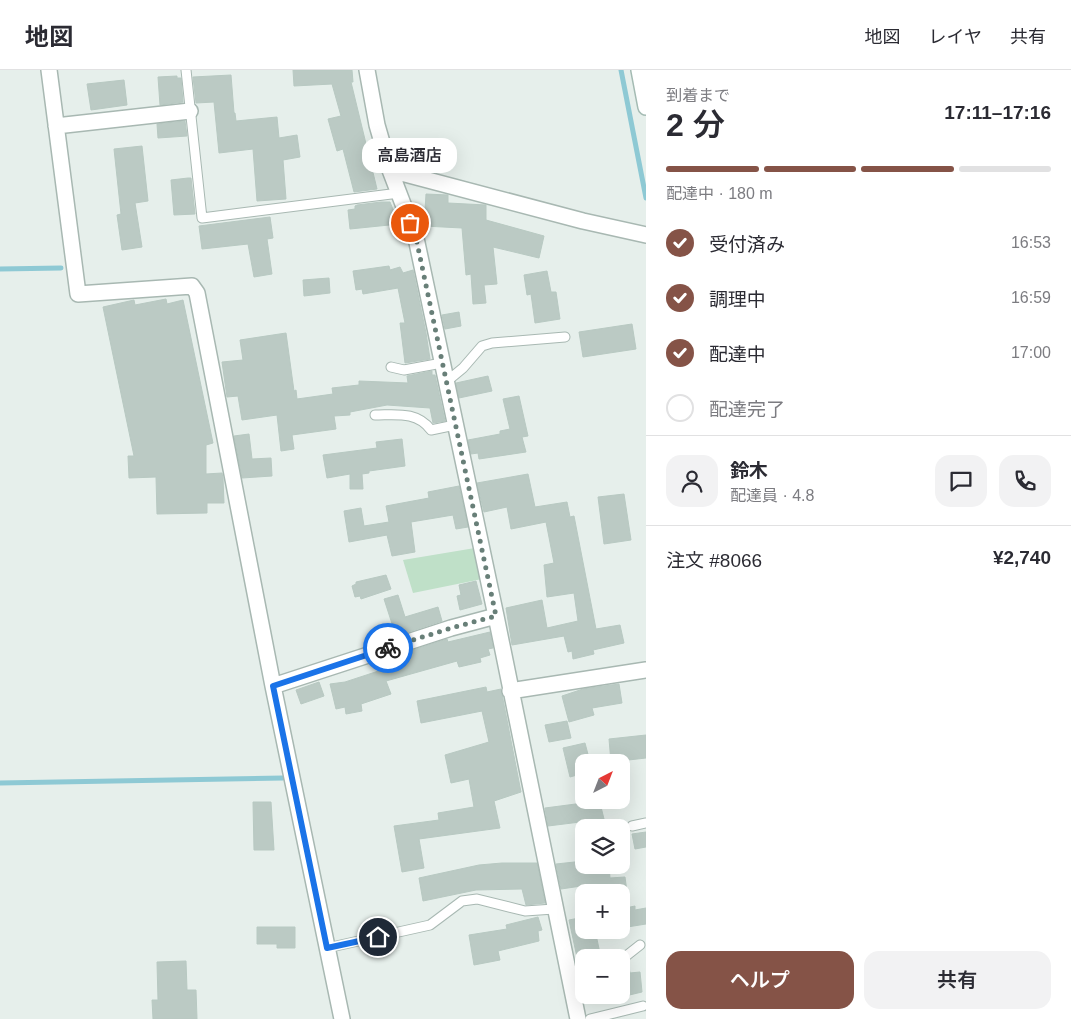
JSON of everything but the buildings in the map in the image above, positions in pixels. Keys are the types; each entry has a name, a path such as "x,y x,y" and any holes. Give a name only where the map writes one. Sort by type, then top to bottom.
{"street":[{"path":"49,70 78,294 192,286 197,292 273,686 342,1019"},
{"path":"367,70 377,125 390,170 416,238 496,616 554,909 578,1019"},
{"path":"639,70 646,107"},
{"path":"56,126 190,111"},
{"path":"390,170 583,221 646,235"},
{"path":"273,686 451,628 496,616"},
{"path":"510,691 646,670"}],"lane":[{"path":"186,70 202,218 399,193"},
{"path":"446,382 463,368 482,346 492,343 566,337"},
{"path":"391,367 404,370 442,364"},
{"path":"375,415 415,417 424,421 431,430 455,425"},
{"path":"632,826 646,823"},
{"path":"327,948 430,926 462,901 477,899 525,911 554,909"},
{"path":"630,953 640,945"},
{"path":"569,976 575,975"},
{"path":"590,1019 643,1006"}],"green space":[{"path":"475,548 482,579 413,593 403,560"}],"waterway":[{"path":"621,70 646,198"},
{"path":"0,269 61,268"},
{"path":"0,783 283,778"}],"way so far":[{"path":"388,648 496,616 416,238 410,223"}],"place":[{"name":"高島酒店","path":"410,223"}],"route":[{"path":"378,937 327,948 273,686 388,648"}]}
